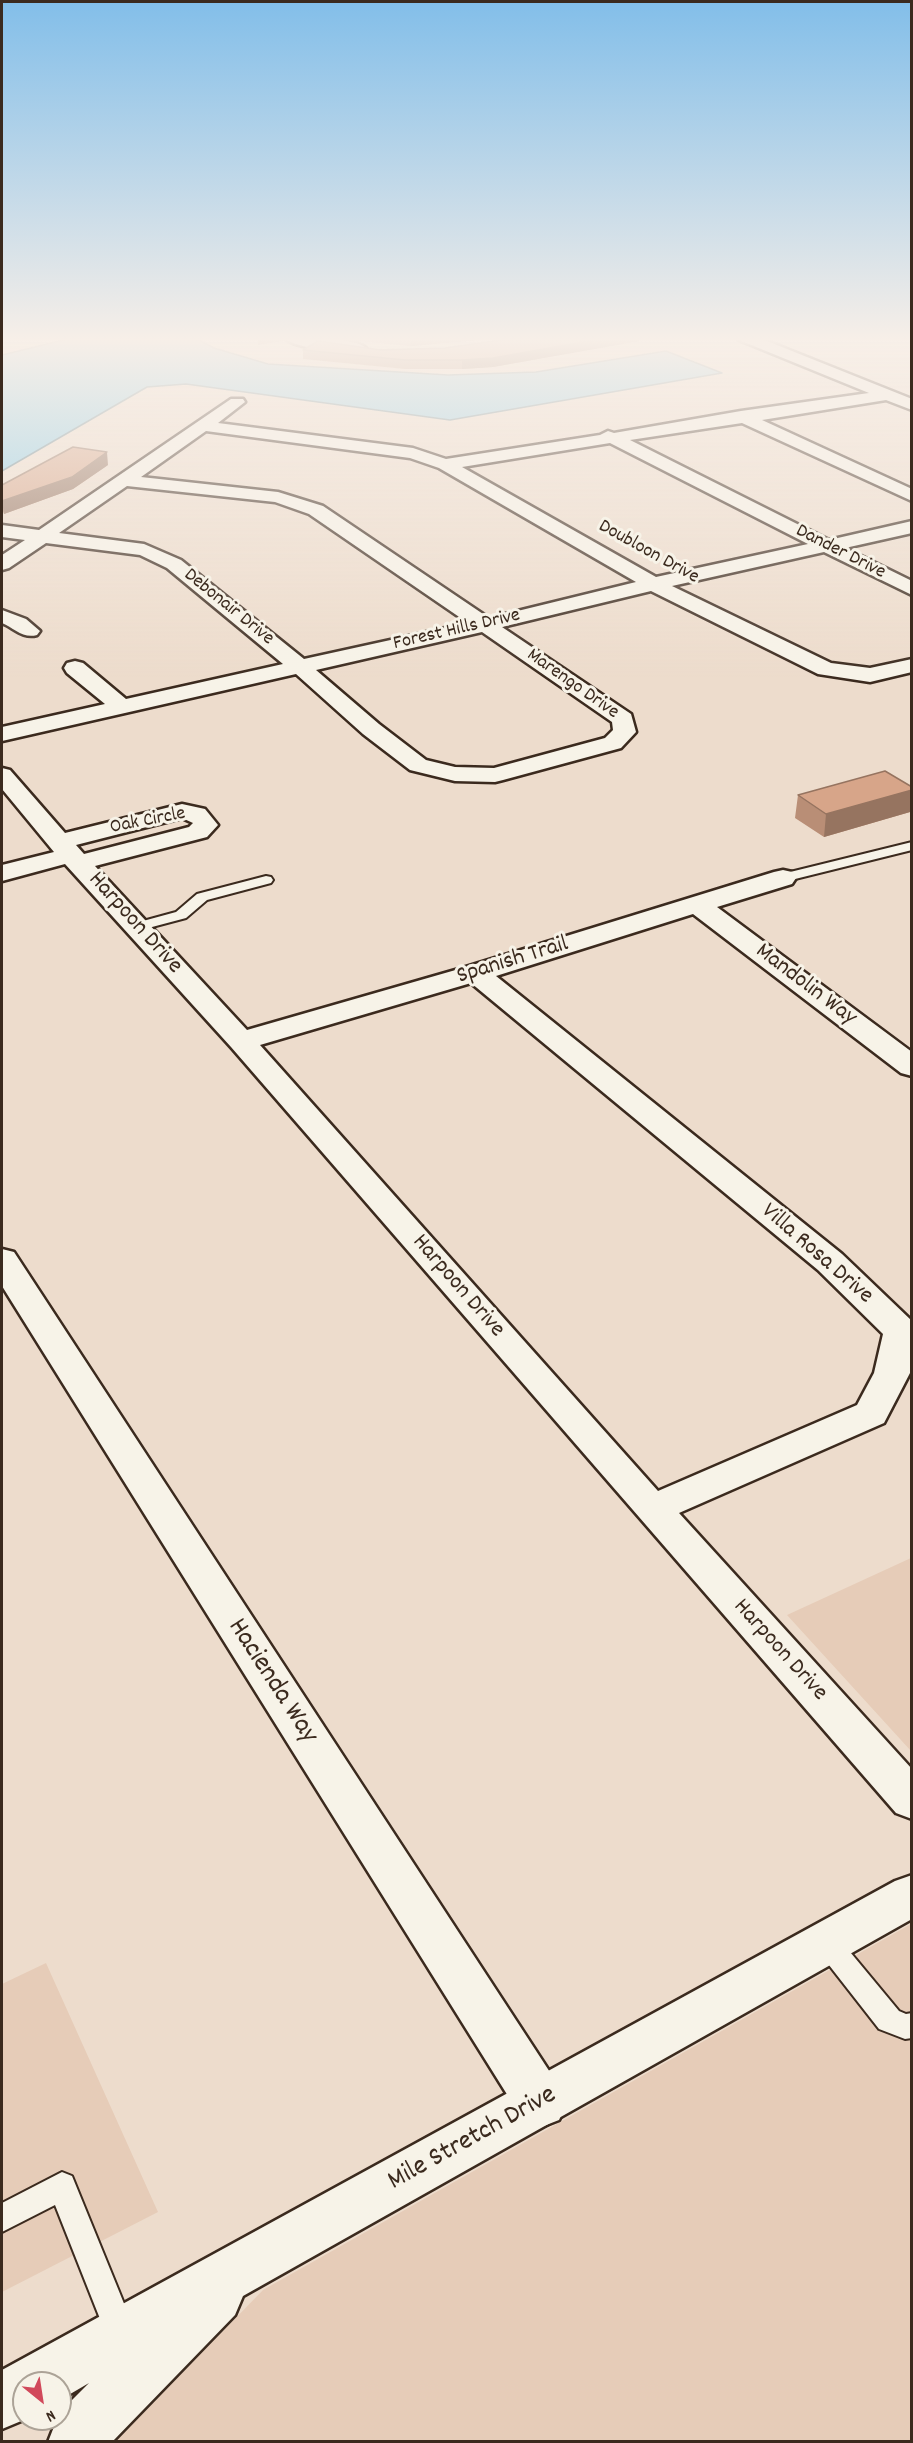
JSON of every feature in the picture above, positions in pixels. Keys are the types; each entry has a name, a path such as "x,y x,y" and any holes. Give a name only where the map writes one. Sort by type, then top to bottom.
{"street":[{"path":"2,564 167,451"},
{"name":"Doubloon Drive","path":"399,451 414,453 445,464 653,584 826,669 870,675 912,665"},
{"path":"445,464 521,451"},
{"name":"Dander Drive","path":"638,451 912,589"},
{"path":"816,451 912,496"},
{"name":"Marengo Drive","path":"123,480 278,497 316,510 623,719 625,732 613,743 495,775 455,774 418,765"},
{"name":"Forest Hills Drive","path":"2,734 486,625 653,584 912,527"},
{"name":"Debonair Drive","path":"2,531 144,550 174,564 299,666 371,729 418,765"},
{"path":"2,616 19,623 30,631"},
{"path":"75,668 122,707"},
{"name":"Harpoon Drive","path":"2,775 69,853 241,1041 652,1509 912,1800"},
{"path":"2,873 69,853"},
{"name":"Spanish Trail","path":"241,1041 476,973 783,878"},
{"name":"Mandolin Way","path":"698,905 912,1067"},
{"name":"Villa Rosa Drive","path":"476,973 830,1262 901,1332 892,1373 871,1414 652,1509"},
{"name":"Hacienda Way","path":"2,1260 541,2103"},
{"name":"Mile Stretch Drive","path":"56,2371 912,1895"},
{"path":"77,2442 80,2433 156,2354 247,2266"}],"lane":[{"path":"783,878 912,846"},
{"path":"136,927 181,915 202,897 267,880"},
{"path":"827,1943 889,2020 905,2027 912,2025"},
{"path":"2,2218 62,2186 122,2335"}],"shaded area":[{"path":"911,1558 911,1751 787,1615"},
{"path":"911,1924 911,2441 115,2442 263,2290"},
{"path":"46,1963 158,2212 2,2292 2,1984"}],"water":[{"path":"2,451 37,451 2,471"}],"building":[{"path":"66,451 107,452 72,477 2,501 2,485"},
{"path":"885,771 912,787 912,790 826,814 798,795"}]}
